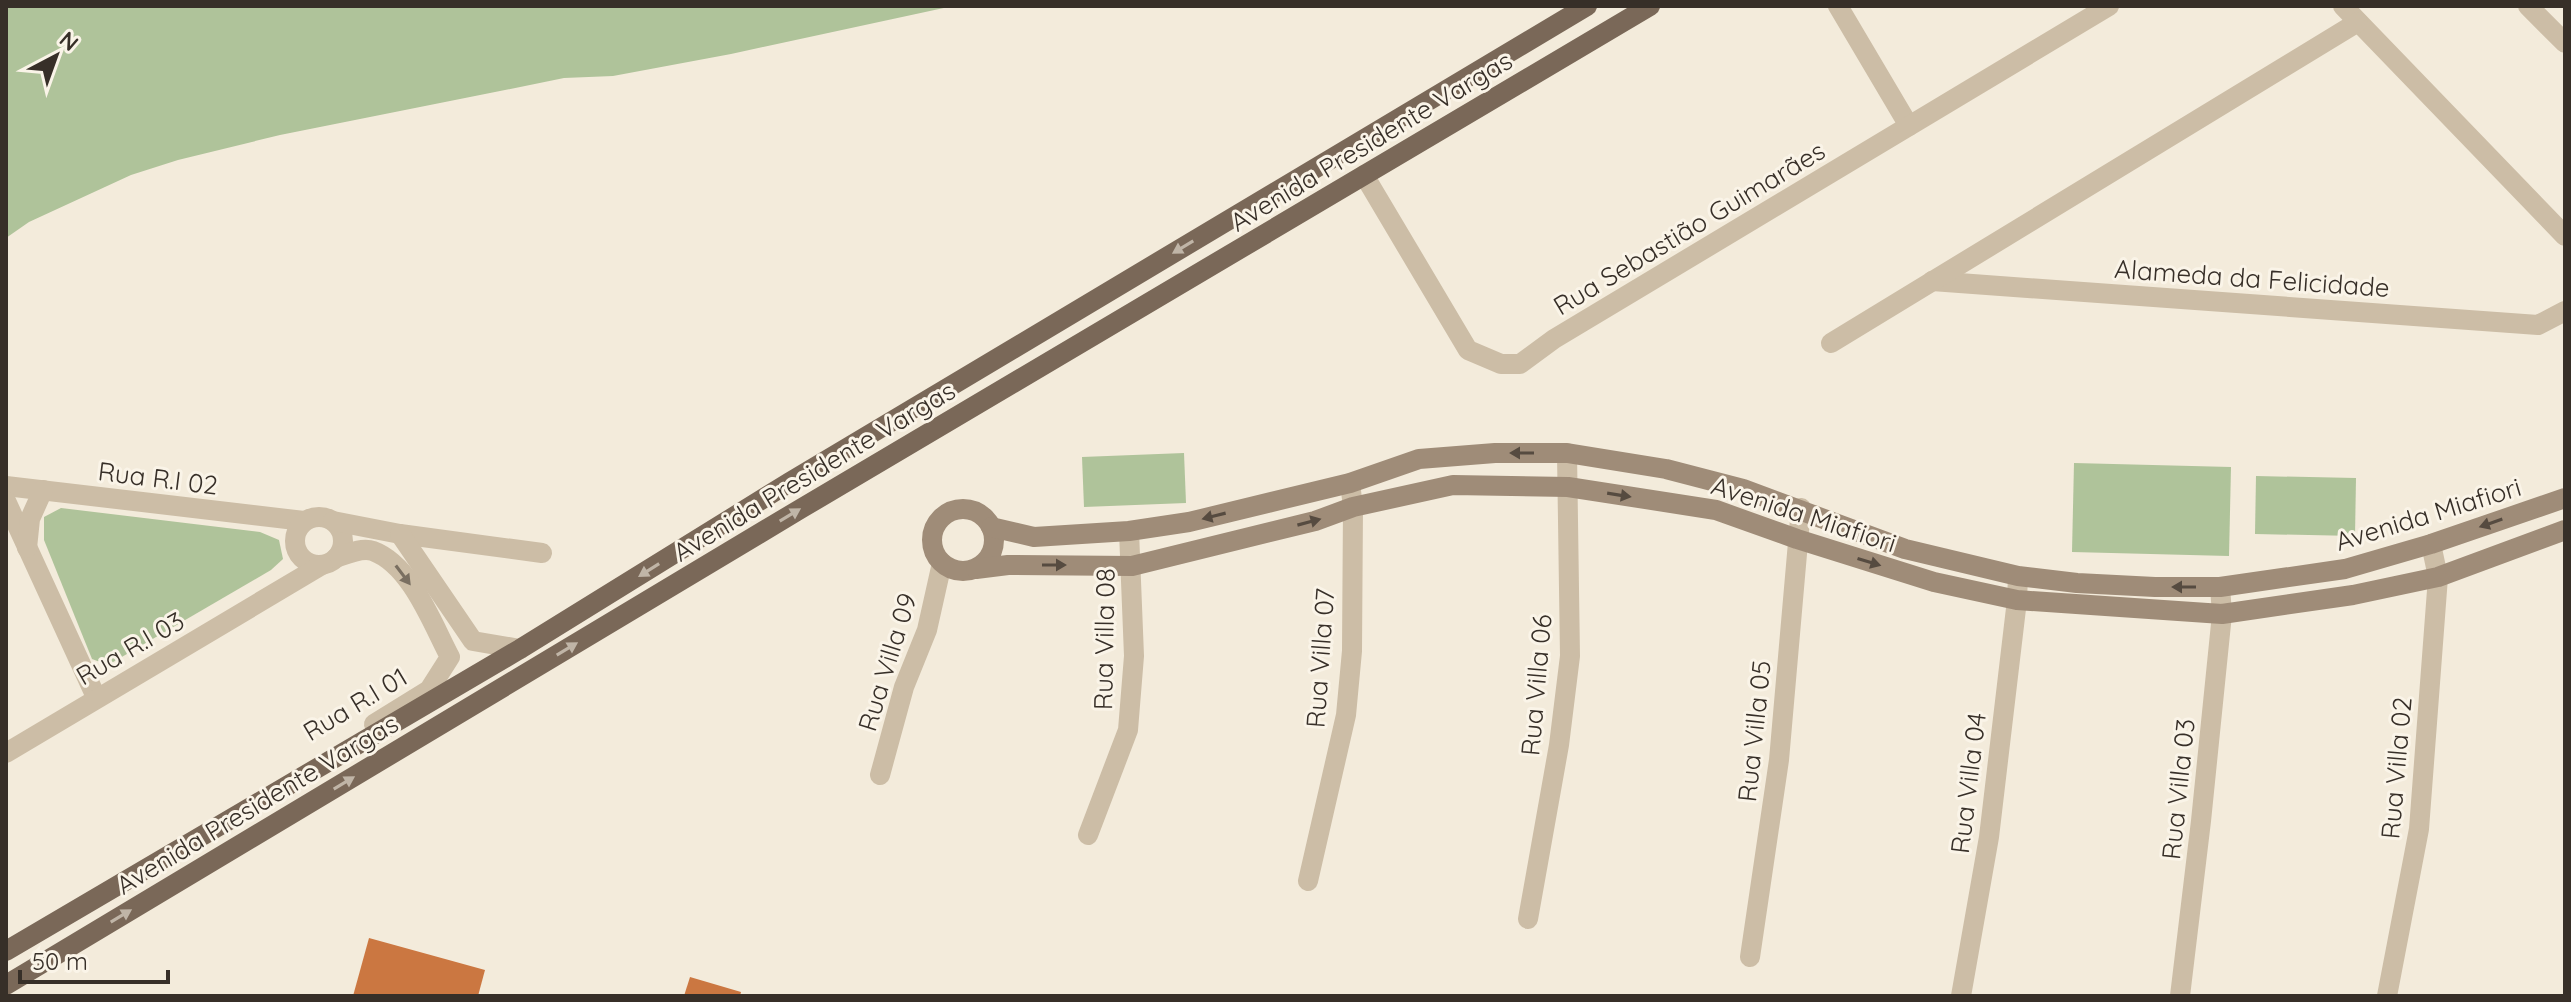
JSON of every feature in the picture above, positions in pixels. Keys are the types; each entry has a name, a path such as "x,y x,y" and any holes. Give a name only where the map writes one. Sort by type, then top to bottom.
{"main road":[{"name":"Avenida Presidente Vargas","path":"6,951 520,649 790,482 1587,6"},
{"name":"Avenida Presidente Vargas","path":"6,985 1650,6"},
{"path":"1052,326 1067,351"}],"street":[{"path":"1838,6 1909,126"},
{"name":"Rua Sebastião Guimarães","path":"1364,175 1468,350 1501,364 1520,364 1554,339 2109,6"},
{"path":"2343,6 2565,236"},
{"path":"2528,6 2565,43"},
{"path":"1831,343 2358,22"},
{"name":"Alameda da Felicidade","path":"1932,281 2538,325 2565,311"},
{"name":"Avenida Miafiori","path":"991,527 1034,537 1129,531 1189,522 1350,483 1419,459 1495,453 1567,453 1666,469 1743,489 1905,549 2018,576 2077,583 2220,587 2345,569 2431,544 2565,498"},
{"name":"Rua Villa 06","path":"1528,919 1559,745 1570,656 1567,453"},
{"name":"Rua Villa 07","path":"1308,881 1346,715 1352,651 1353,507 1350,483"},
{"name":"Avenida Miafiori","path":"976,569 1008,565 1132,566 1315,521 1353,507 1453,485 1568,487 1716,510 1934,582 2017,600 2222,614 2353,595 2438,577 2565,530"},
{"name":"Rua R.I 02","path":"6,486 304,521"},
{"path":"27,548 30,519 43,490"},
{"path":"6,501 96,697"},
{"name":"Rua Villa 05","path":"1750,957 1779,760 1801,508"},
{"path":"950,511 974,511 984,517 991,527 994,539 992,551 976,569 952,569 942,563 935,553 932,541 934,529 940,518 950,511"},
{"path":"281,590 298,553 295,534 304,521 318,516 400,534 542,553"},
{"path":"329,561 341,551 342,535 333,521"},
{"name":"Rua Villa 08","path":"1088,835 1128,730 1134,656 1129,531"},
{"path":"400,534 473,641"},
{"name":"Rua Villa 02","path":"2387,996 2419,829 2438,577 2431,544"},
{"path":"298,553 306,561 329,561 354,551 371,550 398,566 450,657 473,641 520,649"},
{"name":"Rua R.I 03","path":"6,753 329,561"},
{"name":"Rua Villa 09","path":"880,775 904,687 927,630 942,563"},
{"name":"Rua Villa 04","path":"1961,996 1989,837 2018,576"},
{"name":"Rua Villa 03","path":"2180,996 2222,614 2220,587"},
{"name":"Rua R.I 01","path":"298,779 306,764 429,690 450,657"}],"green space":[{"path":"6,6 953,6 731,54 613,76 564,78 280,135 131,175 29,222 6,238"},
{"path":"1184,453 1186,503 1084,507 1082,457"},
{"path":"2074,463 2231,467 2229,556 2072,552"},
{"path":"2256,476 2356,478 2355,536 2255,534"},
{"path":"61,508 260,532 279,540 283,559 271,570 108,665 92,659 44,540 44,517"}],"building":[{"path":"369,938 485,970 478,996 353,996"},
{"path":"690,977 741,992 740,996 684,996"}]}
